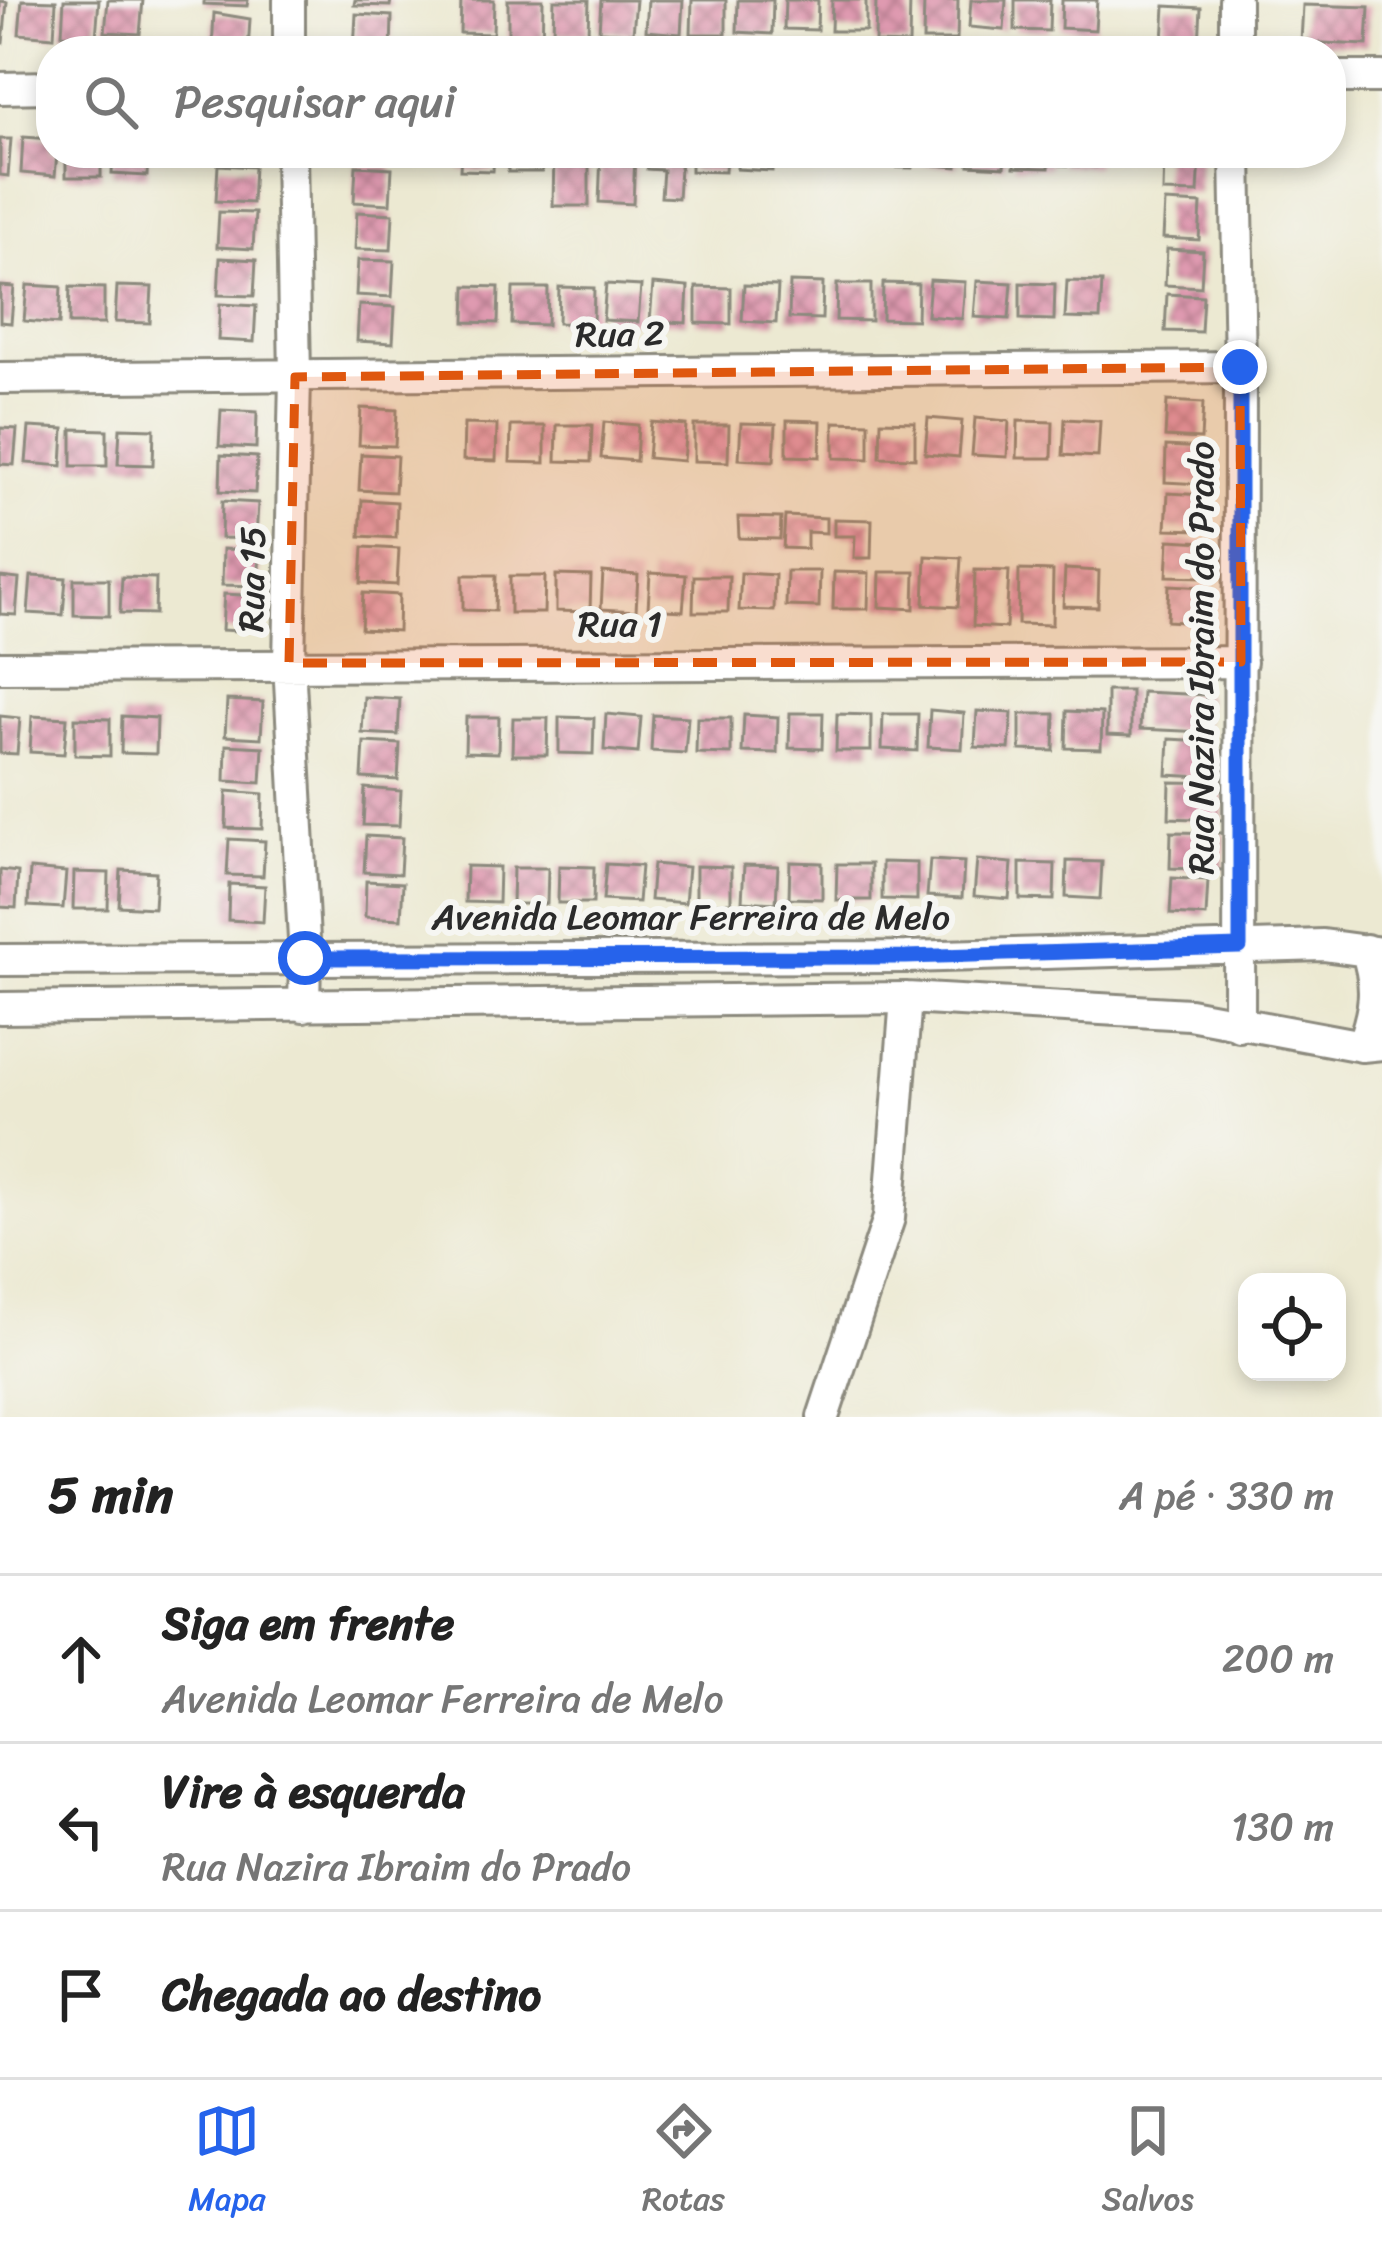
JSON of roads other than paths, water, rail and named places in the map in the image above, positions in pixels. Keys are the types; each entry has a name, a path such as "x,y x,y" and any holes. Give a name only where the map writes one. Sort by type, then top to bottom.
{"street":[{"path":"289,0 290,36"},
{"path":"1234,36 1235,0"},
{"path":"1346,76 1382,77"},
{"path":"0,88 36,87"},
{"name":"Rua 15","path":"291,168 295,377 289,664 304,1006"},
{"name":"Rua Nazira Ibraim do Prado","path":"1236,168 1239,1026"},
{"name":"Rua 2","path":"0,378 1240,367"},
{"name":"Rua 1","path":"0,667 1240,662"},
{"name":"Avenida Leomar Ferreira de Melo","path":"0,960 906,957 1323,945 1374,951"},
{"path":"0,1008 906,998 1189,1014 1372,1045 1377,1005 1374,951"},
{"path":"823,1417 889,1218 906,998"}]}
